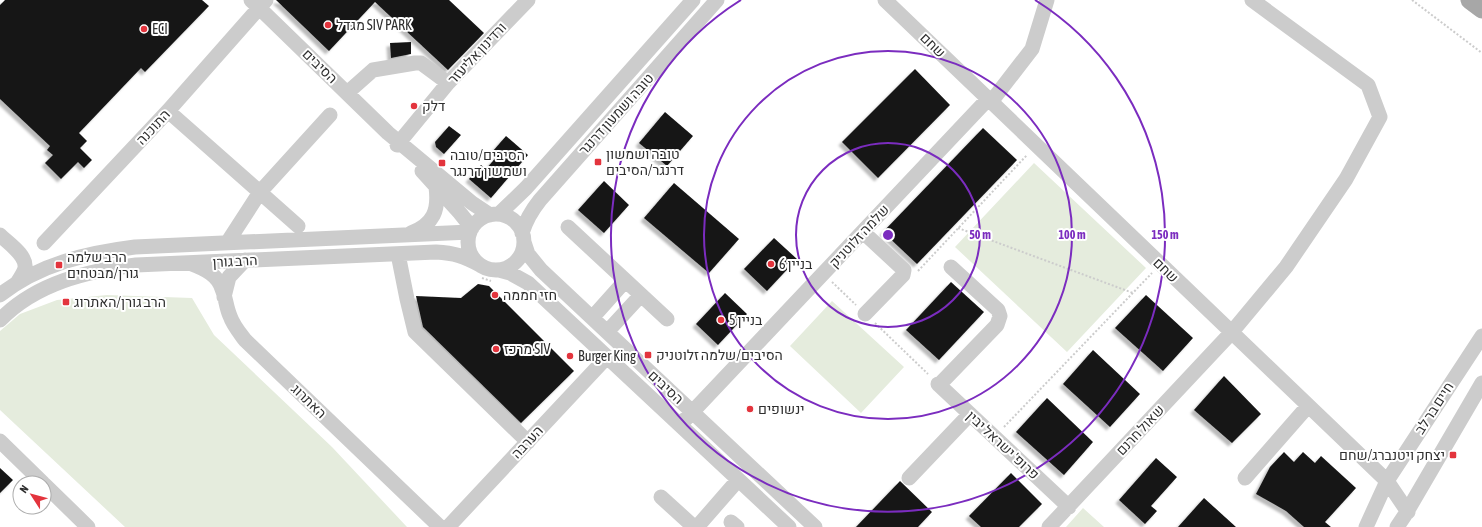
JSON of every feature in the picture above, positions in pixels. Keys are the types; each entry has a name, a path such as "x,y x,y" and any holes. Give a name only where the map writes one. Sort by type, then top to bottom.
{"main road":[{"path":"1470,0 1482,9"}],"street":[{"name":"ורדינון אליעזר","path":"395,140 528,0"},
{"name":"טובה ושמעון דרנגר","path":"494,214 526,188 693,0"},
{"name":"טובה ושמעון דרנגר","path":"523,237 525,222 540,200 718,0"},
{"name":"שחם","path":"885,0 1387,481 1403,518"},
{"name":"שלמה זלוטניק","path":"680,425 990,100 1032,49 1047,0"},
{"name":"שאול חרנם","path":"1050,527 1231,333 1286,267 1346,179 1380,116 1368,85 1252,0"},
{"name":"הסיבים","path":"259,3 395,140 460,213 471,230"},
{"name":"התוכנה","path":"44,243 168,111 259,3"},
{"path":"347,93 373,70 415,63 421,63 448,83"},
{"path":"168,111 298,226"},
{"path":"227,243 260,192 330,115"},
{"name":"הסיבים","path":"395,140 472,203 494,214"},
{"path":"406,235 419,230 430,221 437,206 438,199 436,187"},
{"path":"494,214 506,216 513,220 519,226 523,237 523,250 519,257 514,264 498,276 492,270 479,271 469,251 468,241 471,230 483,217 494,214"},
{"path":"568,227 667,319"},
{"name":"הרב גורן","path":"0,295 17,283 48,266 90,254 135,247 406,235 471,230"},
{"path":"863,232 904,270 903,275 865,314"},
{"path":"0,235 25,262 23,273 17,283"},
{"name":"הסיבים","path":"523,237 528,254 532,261 815,527"},
{"name":"הרב גורן","path":"0,320 27,298 55,284 88,274 136,265 450,253 464,257 479,271"},
{"path":"398,254 405,293 415,332 528,442"},
{"path":"224,297 229,277 245,260"},
{"name":"האתרוג","path":"189,263 206,269 216,279 222,288 230,317 245,340 440,527"},
{"path":"938,384 997,325 1000,316 998,310 951,267"},
{"name":"הסיבים","path":"498,276 510,273 528,283 789,527"},
{"path":"592,318 625,281"},
{"path":"607,332 641,295"},
{"name":"חיים בר לב","path":"1366,527 1387,481 1482,336"},
{"name":"הערבה","path":"448,527 607,357"},
{"name":"חיים בר לב","path":"1403,518 1482,383"},
{"name":"פרופ' ישראל יבין","path":"938,384 1069,506"},
{"path":"1245,478 1308,406"},
{"path":"909,478 970,414"},
{"path":"0,441 36,475"},
{"path":"661,497 695,527 738,480"},
{"path":"52,491 88,527"}],"path":[{"path":"1412,0 1482,53"},
{"path":"915,274 1037,145"},
{"path":"958,228 1134,293"},
{"path":"994,436 1161,264"},
{"path":"479,271 498,276"},
{"path":"823,274 938,384"}],"green space":[{"path":"1034,163 1146,268 1067,352 955,247"},
{"path":"107,295 192,298 214,335 332,447 407,527 125,527 0,410 0,331 20,314 57,300"},
{"path":"832,301 904,367 861,413 790,346"},
{"path":"1083,508 1104,527 1066,527"}],"building":[{"path":"5,0 202,0 209,6 145,72 141,68 79,133 87,141 80,148 92,160 84,168 78,162 61,179 45,163 53,155 47,150 50,146 0,99 0,5"},
{"path":"276,0 449,0 484,33 448,70 375,2 329,51"},
{"path":"411,42 411,54 391,58 390,43"},
{"path":"915,69 950,105 878,178 842,142"},
{"path":"665,112 693,136 667,166 639,143"},
{"path":"449,126 461,135 444,154 436,147 435,142"},
{"path":"983,128 1017,160 917,264 883,232"},
{"path":"506,136 528,155 491,198 469,179 481,165 486,169 498,155 493,151"},
{"path":"604,181 629,205 604,233 578,210"},
{"path":"674,183 739,239 709,273 644,218"},
{"name":"בניין 6","path":"774,238 797,259 767,291 744,269"},
{"path":"951,282 984,312 939,360 906,330"},
{"name":"מרכז SIV","path":"478,284 489,286 574,371 521,423 423,327 416,296 461,298"},
{"name":"בניין 5","path":"725,293 747,314 718,345 696,324"},
{"path":"1146,295 1193,338 1163,371 1115,328"},
{"path":"1093,350 1140,394 1110,427 1063,384"},
{"path":"1224,376 1261,414 1232,443 1194,410"},
{"path":"1047,398 1093,442 1064,475 1016,432"},
{"path":"1284,452 1294,462 1303,452 1315,463 1321,456 1356,488 1325,522 1331,527 1304,527 1286,511 1256,494 1270,467"},
{"path":"1156,458 1177,477 1151,506 1157,511 1145,524 1119,500"},
{"path":"0,468 12,479 12,481 0,493"},
{"path":"1011,473 1042,504 1019,527 981,527 969,516"},
{"path":"900,481 932,512 918,527 856,527"},
{"path":"1204,498 1236,527 1178,527"}],"place":[{"name":"מגדל SIV PARK","path":"328,25"},
{"name":"ECI","path":"144,29"},
{"name":"דלק","path":"414,106"},
{"name":"טובה ושמשון דרנגר/הסיבים","path":"598,162"},
{"name":"הסיבים/טובה ושמשון דרנגר","path":"442,163"},
{"name":"בניין 6","path":"771,264"},
{"name":"הרב שלמה גורן/מבטחים","path":"59,265"},
{"name":"חזי חממה","path":"495,295"},
{"name":"הרב גורן/האתרוג","path":"66,302"},
{"name":"בניין 5","path":"721,320"},
{"name":"מרכז SIV","path":"496,349"},
{"name":"הסיבים/שלמה זלוטניק","path":"648,355"},
{"name":"Burger King","path":"570,356"},
{"name":"ינשופים","path":"750,409"},
{"name":"יצחק ויטנברג/שחם","path":"1453,455"}]}
